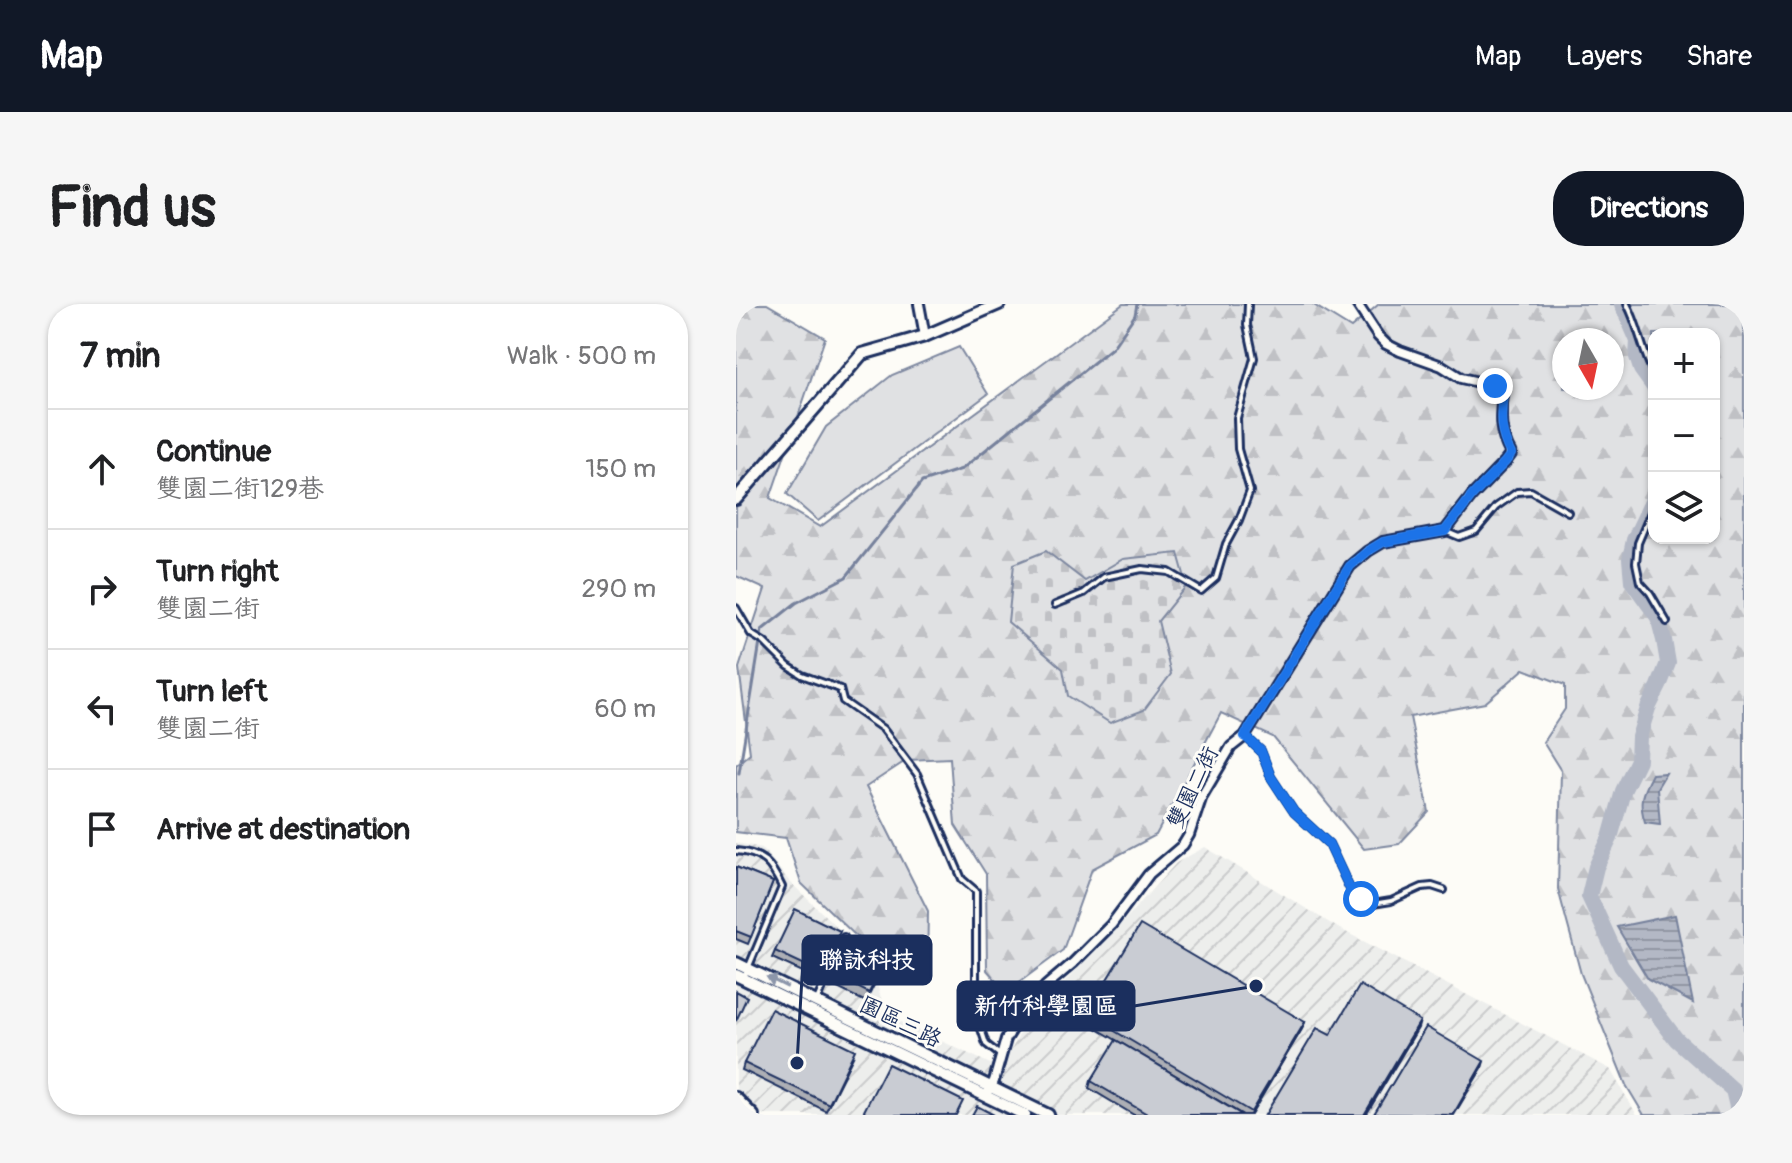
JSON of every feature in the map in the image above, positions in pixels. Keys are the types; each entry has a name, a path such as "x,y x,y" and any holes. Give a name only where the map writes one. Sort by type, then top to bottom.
{"street":[{"path":"919,304 925,336"},
{"path":"736,499 862,354 925,336 999,304"},
{"path":"1357,304 1386,344 1442,366 1461,378 1495,386 1503,395 1501,424 1504,442 1511,454 1445,531"},
{"name":"雙園二街","path":"989,1091 1006,1039 1030,1004 1111,925 1149,874 1183,845 1202,796 1231,747 1245,736 1350,566 1383,542 1445,531"},
{"name":"園區三路","path":"736,963 743,973 989,1091 1048,1115"},
{"name":"園區三路","path":"989,1091 1025,1115"},
{"path":"736,1097 741,1108 754,1115"}],"lane":[{"path":"1055,605 1084,593 1104,577 1142,569 1169,572 1201,591 1216,578 1226,544 1250,491 1238,449 1237,433 1237,418 1254,358 1247,325 1248,304"},
{"path":"1627,304 1635,319 1648,363"},
{"path":"1445,531 1459,537 1476,531 1496,507 1517,492 1531,491 1568,512"},
{"path":"1648,519 1638,543 1636,563 1640,582 1667,622"},
{"path":"736,608 751,634 764,642 788,666 802,675 840,689 843,701 883,729 917,774 962,879 976,891 976,1014 986,1044 1000,1055"},
{"path":"1245,736 1261,751 1271,777 1294,812 1329,844 1350,889 1361,899 1373,904 1391,901 1422,887 1444,890"},
{"path":"736,851 756,854 768,863 782,887 743,973"},
{"path":"814,1006 844,937"}],"shaded area":[{"path":"1666,773 1657,788 1660,824 1645,822 1642,797 1646,787 1652,774"},
{"path":"736,843 762,848 790,882 869,958 886,1015 1001,1069 1028,1018 1104,943 1176,863 1205,847 1338,928 1610,1069 1637,1115 736,1115"},
{"path":"1675,915 1693,1003 1648,979 1617,927"}],"green space":[{"path":"736,304 767,304 825,338 770,498 820,527 1123,304 1312,304 1351,328 1379,304 1744,304 1744,1115 1644,1115 1626,1085 1581,974 1558,889 1561,771 1543,742 1565,709 1565,685 1524,669 1485,703 1410,717 1429,812 1399,844 1364,849 1273,737 1221,713 1156,835 1092,869 1063,950 1006,992 987,970 986,874 955,825 950,758 907,760 866,787 928,911 927,970 885,964 801,883 786,838 736,832 736,765 750,753 739,668 765,589 736,576"},
{"path":"959,347 988,394 818,521 787,494 826,427 892,375"},
{"path":"1046,551 1085,581 1123,559 1178,553 1187,585 1158,621 1171,674 1144,710 1110,723 1068,696 1063,669 1008,622 1014,564"}],"building":[{"path":"736,867 773,882 751,937 736,931"},
{"path":"795,909 840,931 820,972 775,951"},
{"path":"1140,925 1305,1022 1251,1112 1086,1014"},
{"path":"848,944 869,954 878,974 869,993 833,975"},
{"path":"1360,985 1420,1021 1364,1115 1265,1115 1317,1028 1330,1035"},
{"path":"736,991 747,997 736,1021"},
{"path":"771,1009 855,1050 829,1104 744,1063"},
{"path":"1426,1027 1484,1061 1453,1115 1374,1114"},
{"path":"1116,1040 1242,1115 1149,1115 1091,1081"},
{"path":"888,1064 963,1101 956,1115 862,1115"},
{"path":"977,1106 994,1115 972,1115"}],"waterway":[{"path":"739,773 762,630 796,603 846,577 922,482 962,469 1113,347 1135,315 1137,304"},
{"path":"1622,304 1638,341 1637,357 1641,369 1648,379"},
{"path":"1648,510 1634,540 1630,559 1632,581 1658,617 1668,663 1648,708 1639,737 1638,760 1623,791 1589,896 1621,966 1676,1039 1733,1090 1739,1115"}],"place":[{"name":"新竹科學園區","path":"1256,986"},
{"name":"聯詠科技","path":"797,1063"}],"route":[{"path":"1361,899 1350,889 1329,844 1294,812 1271,777 1261,751 1245,736 1350,566 1383,542 1445,531 1511,454 1502,433 1500,416 1503,395 1495,386"}]}
